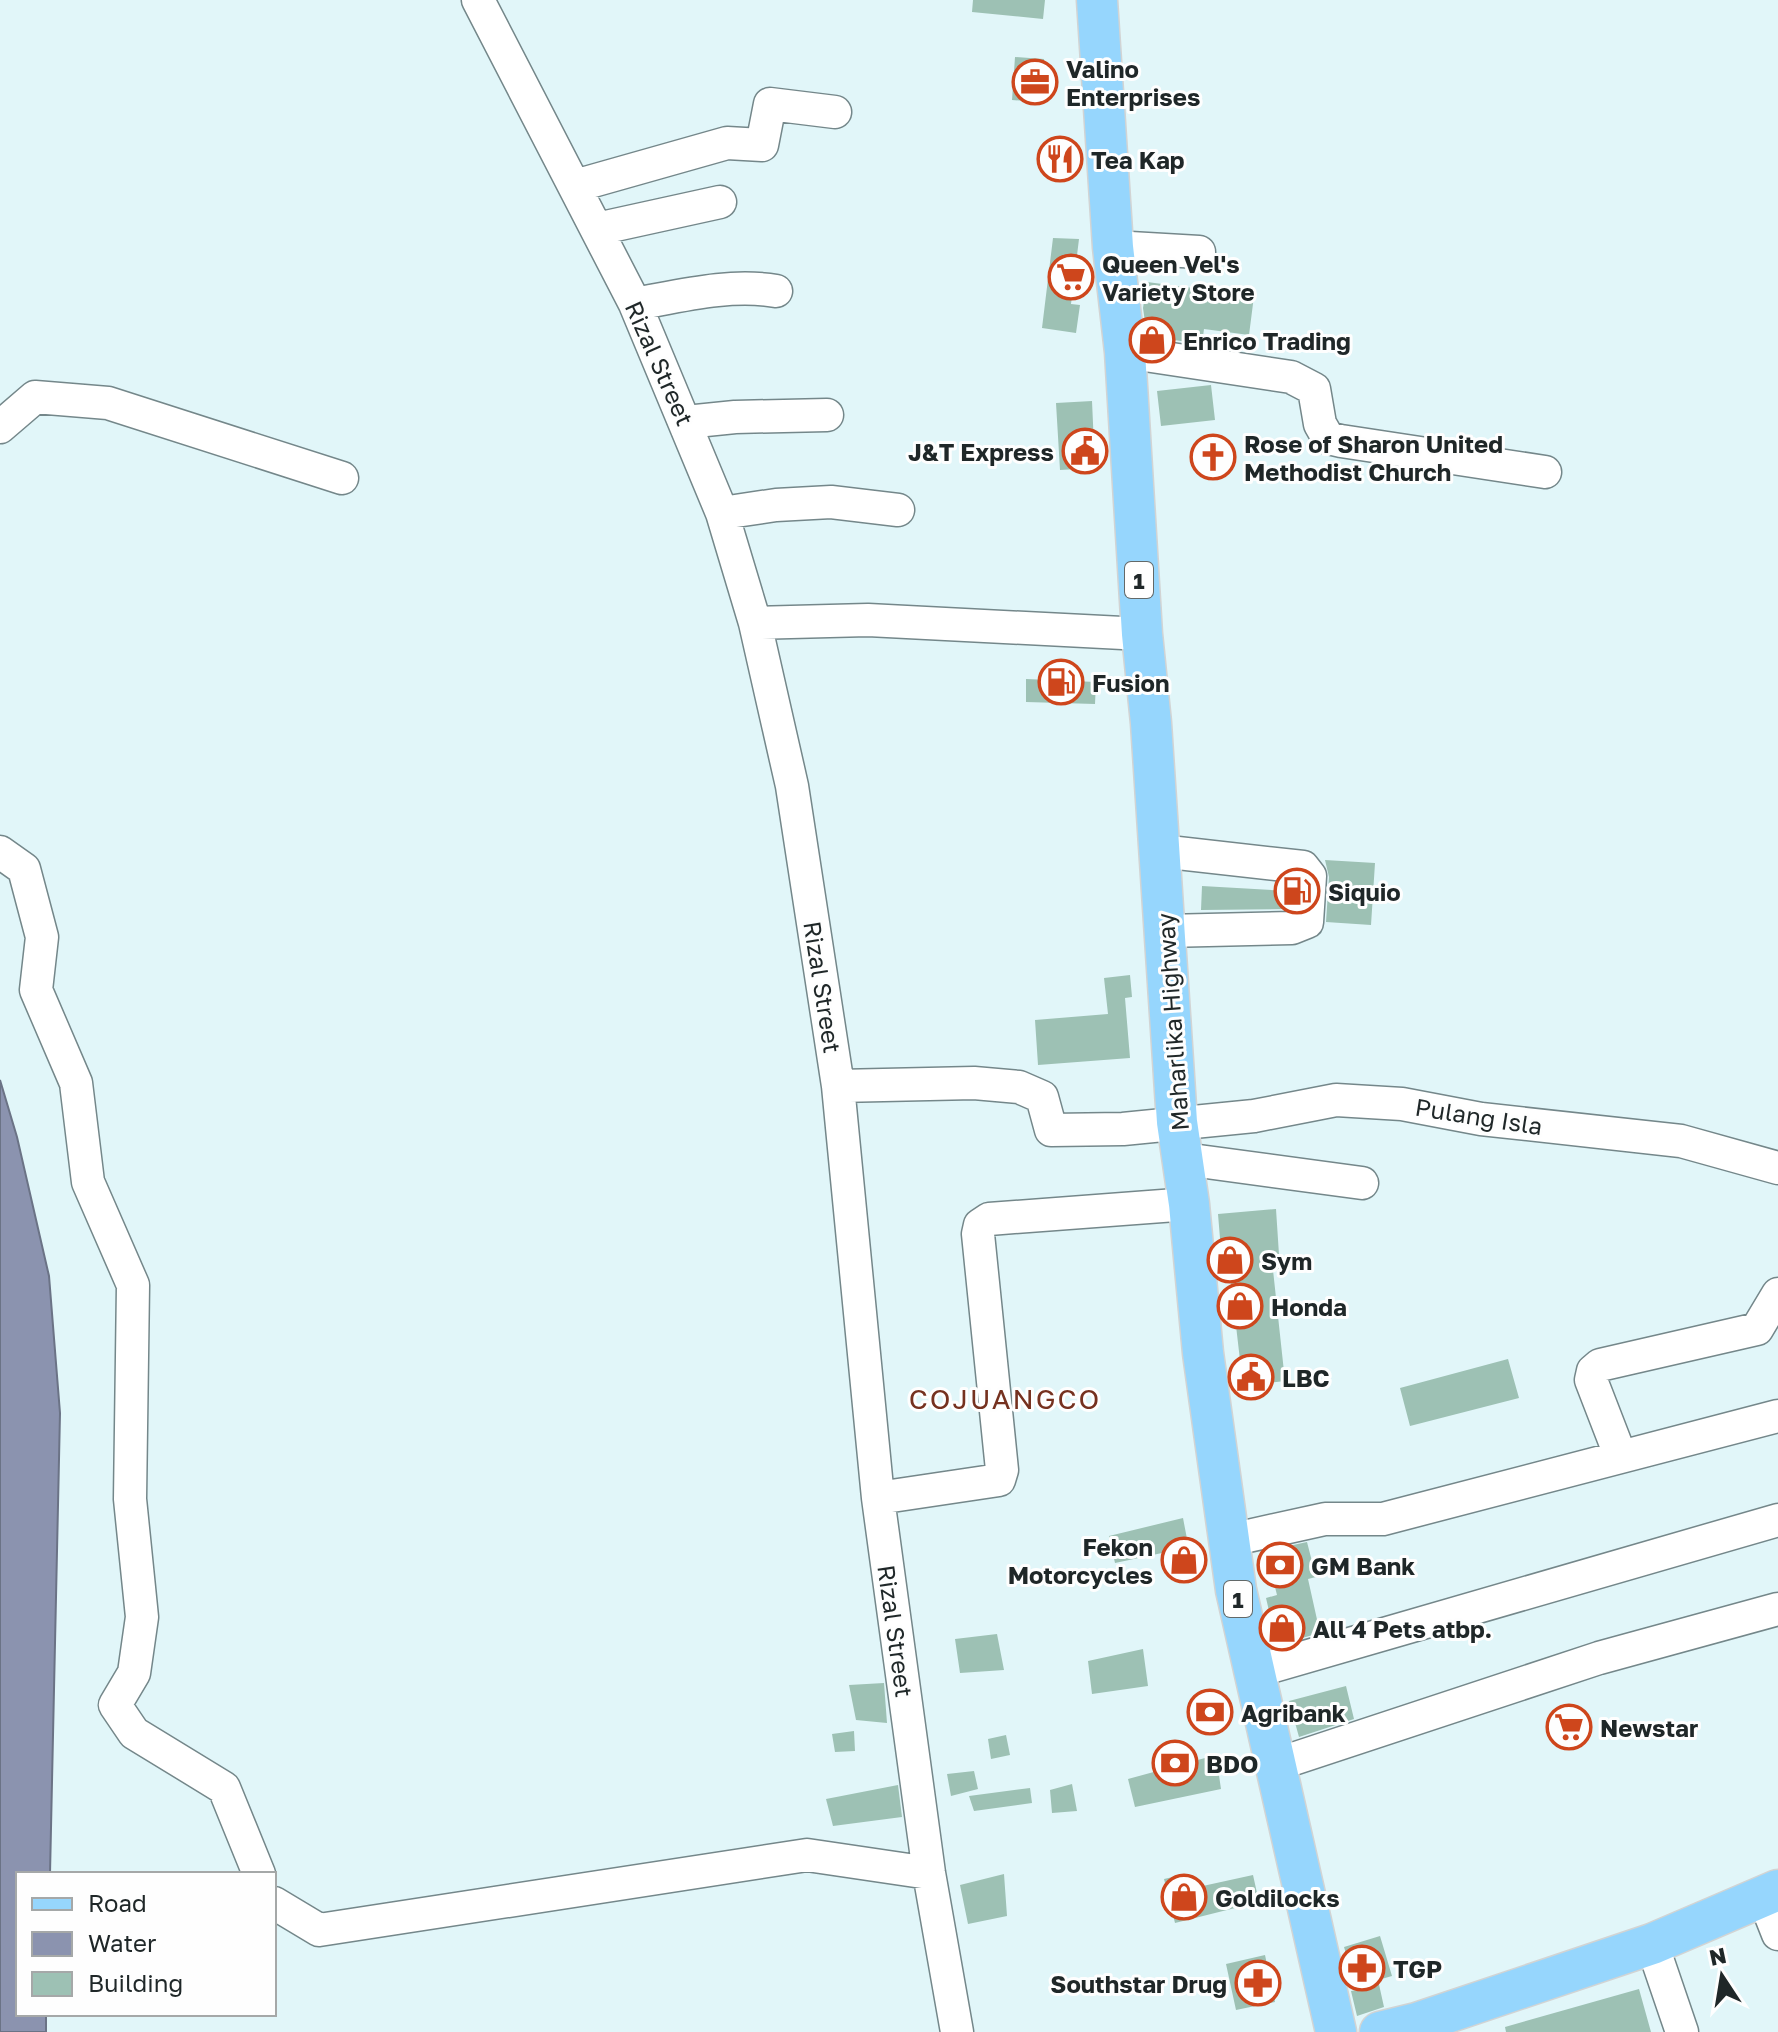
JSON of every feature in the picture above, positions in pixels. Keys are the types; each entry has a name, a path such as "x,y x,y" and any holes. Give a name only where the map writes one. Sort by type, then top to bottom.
{"main road":[{"name":"Maharlika Highway","path":"1097,0 1180,1140 1203,1353 1236,1590 1336,2032"},
{"path":"1380,2032 1417,2023 1652,1944 1770,1893"}],"street":[{"name":"Rizal Street","path":"478,0 635,304 722,513 755,623 792,786 838,1086 878,1498 929,1873 957,2032"},
{"path":"575,186 727,143 762,145 770,104 835,112"},
{"path":"597,229 720,202"},
{"path":"1113,247 1199,252"},
{"path":"635,304 703,292 776,291"},
{"path":"1125,352 1291,377 1314,389 1320,424 1328,438 1545,472"},
{"path":"0,427 35,397 108,403 342,478"},
{"path":"686,422 827,415"},
{"path":"722,513 776,505 831,502 898,510"},
{"path":"755,623 868,620 1059,646 1142,634"},
{"path":"1160,851 1303,867 1310,876 1307,922 1292,928 1165,931"},
{"path":"0,852 24,869 42,937 36,990 76,1083 88,1182 133,1285 130,1499 142,1617 134,1673 115,1705 134,1733 224,1788 258,1872"},
{"path":"838,1086 974,1083 1019,1087 1042,1097 1051,1130 1123,1129 1362,1183"},
{"name":"Pulang Isla","path":"1180,1140 1254,1116 1336,1100 1402,1104 1481,1119 1681,1141 1778,1168"},
{"path":"878,1498 999,1480 1002,1470 978,1234 980,1225 989,1219 1189,1204"},
{"path":"1620,1455 1591,1380 1593,1371 1600,1365 1757,1329 1778,1294"},
{"path":"1230,1540 1325,1519 1383,1519 1778,1416"},
{"path":"1253,1672 1778,1520"},
{"path":"1275,1765 1599,1658 1778,1609"},
{"path":"276,1904 319,1930 807,1855 929,1873"},
{"path":"1770,1893 1778,1934"},
{"path":"1652,1944 1682,2032"}],"water":[{"path":"0,1080 17,1137 49,1276 60,1413 50,1872 16,1872 16,2016 46,2016 46,2032 0,2032"}],"building":[{"path":"973,0 1045,0 1043,19 972,12"},
{"path":"1015,57 1044,59 1041,102 1012,100"},
{"path":"1061,142 1062,162 1046,163 1044,144"},
{"path":"1053,238 1079,239 1071,304 1080,305 1076,333 1042,328"},
{"path":"1147,282 1254,296 1249,335 1204,329 1202,344 1146,336 1148,322 1145,322 1143,308"},
{"path":"1211,385 1215,420 1161,426 1157,391"},
{"path":"1092,401 1095,468 1060,470 1056,403"},
{"path":"1026,679 1096,682 1095,704 1026,702"},
{"path":"1325,860 1375,863 1371,925 1326,922 1329,877"},
{"path":"1202,886 1287,891 1286,909 1201,910"},
{"path":"1130,975 1132,997 1125,998 1130,1058 1038,1065 1035,1020 1108,1014 1104,978"},
{"path":"1276,1209 1280,1270 1273,1270 1285,1381 1243,1386 1230,1274 1223,1275 1218,1214"},
{"path":"1508,1359 1519,1398 1410,1426 1400,1388"},
{"path":"1183,1518 1192,1565 1165,1571 1162,1553 1115,1563 1109,1536"},
{"path":"1307,1542 1316,1577 1308,1579 1320,1633 1277,1645 1266,1598 1277,1595 1266,1551"},
{"path":"997,1634 1004,1670 960,1673 955,1639"},
{"path":"1143,1649 1148,1686 1092,1694 1088,1661"},
{"path":"884,1683 887,1723 856,1720 849,1685"},
{"path":"1346,1686 1354,1719 1299,1737 1289,1701"},
{"path":"854,1731 855,1751 835,1752 832,1734"},
{"path":"1006,1735 1010,1755 991,1759 988,1739"},
{"path":"1216,1755 1221,1789 1135,1807 1128,1779"},
{"path":"974,1771 978,1789 951,1796 947,1774"},
{"path":"1072,1784 1077,1811 1052,1813 1050,1790"},
{"path":"898,1785 902,1817 833,1826 826,1799"},
{"path":"1030,1788 1032,1803 974,1811 969,1796"},
{"path":"1004,1874 1007,1916 968,1924 960,1885"},
{"path":"1186,1874 1189,1889 1253,1875 1259,1902 1175,1923 1164,1879"},
{"path":"1380,1936 1392,1976 1378,1980 1384,2007 1357,2016 1351,1991 1357,1990 1344,1947"},
{"path":"1265,1955 1275,2002 1236,2010 1226,1964"},
{"path":"1639,1989 1651,2032 1506,2032 1505,2027"}],"place":[{"name":"Valino Enterprises","path":"1035,82"},
{"name":"Tea Kap","path":"1060,159"},
{"name":"Queen Vel's Variety Store","path":"1071,277"},
{"name":"Enrico Trading","path":"1152,340"},
{"name":"J&T Express","path":"1085,451"},
{"name":"Rose of Sharon United Methodist Church","path":"1213,457"},
{"name":"Fusion","path":"1061,682"},
{"name":"Siquio","path":"1297,891"},
{"name":"Sym","path":"1230,1260"},
{"name":"Honda","path":"1240,1306"},
{"name":"LBC","path":"1251,1377"},
{"name":"Fekon Motorcycles","path":"1184,1560"},
{"name":"GM Bank","path":"1280,1565"},
{"name":"All 4 Pets atbp.","path":"1282,1628"},
{"name":"Agribank","path":"1210,1712"},
{"name":"Newstar","path":"1569,1727"},
{"name":"BDO","path":"1175,1763"},
{"name":"Goldilocks","path":"1184,1897"},
{"name":"TGP","path":"1362,1968"},
{"name":"Southstar Drug","path":"1258,1983"}],"district":[{"name":"COJUANGCO","path":"1005,1398"}]}
